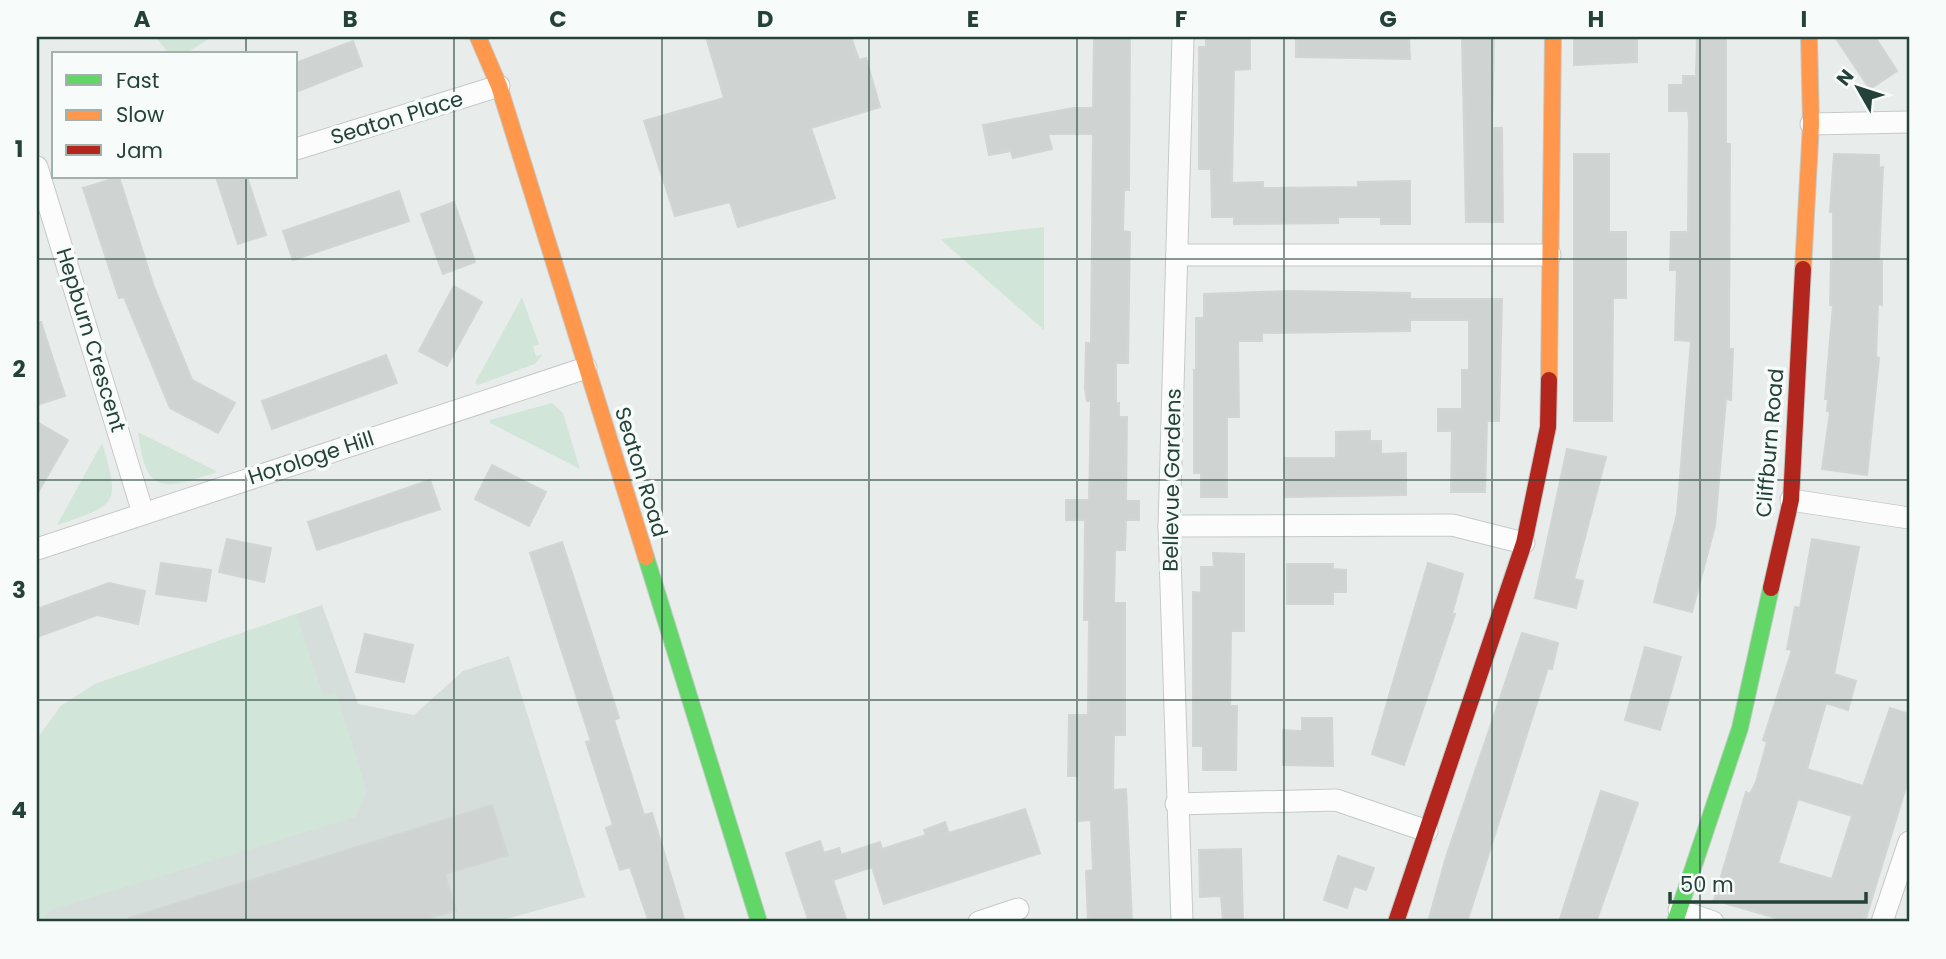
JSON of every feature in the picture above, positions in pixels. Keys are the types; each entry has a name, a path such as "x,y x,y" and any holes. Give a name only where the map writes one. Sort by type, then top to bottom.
{"street":[{"name":"Seaton Road","path":"478,37 499,86 759,922"},
{"name":"Bellevue Gardens","path":"1182,922 1176,804 1169,526 1183,37"},
{"path":"1396,922 1524,543 1548,427 1553,37"},
{"name":"Cliffburn Road","path":"1677,916 1740,728 1791,500 1811,124 1810,37"},
{"name":"Seaton Place","path":"298,148 499,86"},
{"path":"1811,124 1909,122"},
{"name":"Hepburn Crescent","path":"37,167 144,513"},
{"path":"1177,255 1550,254"},
{"name":"Horologe Hill","path":"37,549 586,368"},
{"path":"1791,500 1909,518"},
{"path":"1169,526 1452,525 1524,543"},
{"path":"1176,804 1336,800 1427,831"},
{"path":"1882,922 1909,842"},
{"path":"979,922 1018,909"},
{"path":"1677,916 1713,922"}],"shaded area":[{"path":"322,605 358,704 414,715 463,671 509,656 585,897 495,922 37,922 37,739 61,706 95,684"}],"green space":[{"path":"156,37 212,37 188,52 167,52"},
{"path":"1044,227 1044,330 940,239"},
{"path":"522,297 539,344 533,347 536,356 543,354 535,364 478,385 475,383"},
{"path":"552,403 563,413 580,469 490,423 490,420"},
{"path":"138,432 216,471 215,473 182,482 160,483 152,478 146,468"},
{"path":"102,443 111,479 112,491 109,500 103,507 57,525"},
{"path":"296,614 323,696 336,692 367,792 355,817 50,910 42,922 37,922 37,739 61,706 95,684"}],"building":[{"path":"706,37 851,37 859,60 866,58 880,107 811,128 835,198 738,227 730,202 675,216 644,121 724,98"},
{"path":"1094,37 1130,37 1129,190 1124,190 1123,231 1130,232 1128,363 1116,363 1116,403 1119,403 1119,417 1127,417 1126,501 1139,501 1139,520 1126,520 1125,550 1115,550 1114,603 1125,603 1125,735 1114,735 1113,790 1126,789 1132,922 1088,922 1086,871 1093,870 1091,820 1079,821 1078,776 1068,776 1069,715 1088,715 1089,620 1084,620 1085,520 1066,520 1066,500 1089,500 1091,401 1087,401 1085,389 1086,343 1091,343 1093,134 1048,134 1052,149 1013,158 1011,151 989,155 983,125 1073,108 1093,108"},
{"path":"1206,37 1250,37 1250,69 1234,70 1232,183 1263,182 1263,188 1358,187 1358,182 1410,181 1410,224 1381,224 1381,217 1338,217 1338,223 1234,224 1234,217 1212,217 1211,169 1199,169 1199,47 1206,47"},
{"path":"1296,37 1409,37 1410,59 1296,57"},
{"path":"1462,37 1494,37 1492,128 1502,128 1503,222 1466,222"},
{"path":"1574,37 1637,37 1637,62 1574,65"},
{"path":"1697,37 1726,37 1726,144 1730,144 1729,349 1733,349 1731,400 1726,399 1715,526 1692,612 1654,602 1677,514 1691,341 1675,340 1677,270 1670,270 1671,232 1688,232 1689,121 1688,111 1669,111 1669,85 1683,85 1683,76 1696,76"},
{"path":"1835,37 1875,37 1897,71 1870,89"},
{"path":"353,41 362,66 298,91 298,62"},
{"path":"1574,154 1609,154 1609,232 1626,232 1626,298 1613,298 1612,421 1574,421"},
{"path":"1834,154 1879,155 1879,168 1883,167 1879,261 1882,261 1882,305 1878,304 1876,357 1879,358 1867,475 1822,469 1830,412 1827,411 1828,399 1825,399 1833,305 1830,305 1833,212 1830,212"},
{"path":"119,178 154,287 192,380 235,403 218,433 170,408 124,297 119,298 83,188"},
{"path":"216,178 247,178 266,235 238,244"},
{"path":"399,191 409,221 293,260 283,231"},
{"path":"454,202 475,262 443,274 421,214"},
{"path":"454,286 482,302 447,366 419,351"},
{"path":"1289,291 1410,293 1410,299 1502,299 1499,421 1487,421 1485,492 1451,492 1452,431 1438,431 1438,409 1462,409 1462,370 1469,370 1469,320 1410,320 1410,331 1262,333 1262,341 1238,341 1239,417 1227,417 1227,497 1201,497 1201,473 1194,473 1194,370 1196,318 1204,318 1204,294"},
{"path":"37,322 41,322 65,396 37,405"},
{"path":"386,355 397,383 272,429 262,401"},
{"path":"37,422 68,440 37,494"},
{"path":"1370,431 1370,441 1381,441 1381,454 1406,453 1406,495 1285,497 1285,458 1336,458 1336,432"},
{"path":"1567,449 1606,457 1574,579 1583,581 1576,608 1535,598"},
{"path":"492,465 546,492 529,526 475,499"},
{"path":"430,480 440,509 317,550 308,522"},
{"path":"227,539 271,548 264,582 219,572"},
{"path":"1812,539 1859,547 1834,674 1856,681 1848,710 1826,703 1807,769 1863,786 1890,708 1909,714 1909,777 1866,918 1863,917 1862,922 1790,922 1714,900 1746,792 1750,794 1756,782 1767,742 1763,740 1792,650 1787,649 1795,607 1800,608","holes":["1798,799 1852,816 1832,879 1778,863"]},
{"path":"562,542 619,718 614,720 644,815 652,813 685,922 649,922 630,867 620,870 606,828 613,825 586,742 591,741 530,553"},
{"path":"1213,553 1244,554 1244,631 1231,631 1230,706 1237,706 1236,770 1203,770 1203,746 1193,746 1193,592 1201,593 1201,567 1214,567"},
{"path":"161,563 211,570 206,601 156,594"},
{"path":"1428,563 1463,574 1452,614 1455,614 1404,765 1372,754"},
{"path":"1287,564 1333,564 1333,569 1346,570 1346,592 1333,592 1333,604 1287,604"},
{"path":"109,583 145,591 138,624 97,615 37,637 37,609"},
{"path":"1522,633 1558,643 1552,669 1548,668 1467,922 1428,922 1446,857"},
{"path":"365,634 413,645 404,682 356,672"},
{"path":"1645,647 1681,657 1660,730 1625,720"},
{"path":"1302,718 1332,718 1333,766 1283,765 1283,730 1302,731"},
{"path":"1601,791 1638,803 1596,922 1559,922"},
{"path":"492,805 508,855 445,874 456,910 417,922 129,922 129,918"},
{"path":"1025,809 1040,853 884,904 872,867 833,880 847,922 809,922 786,853 820,841 824,853 839,848 841,855 880,842 882,849 926,835 924,830 945,822 949,833"},
{"path":"1241,849 1243,922 1223,922 1221,896 1200,897 1199,850"},
{"path":"1338,856 1374,868 1366,890 1354,886 1347,908 1324,900"}],"traffic: fast":[{"path":"646,557 759,922"},
{"path":"1675,922 1740,728 1771,588"}],"traffic: slow":[{"path":"478,37 499,86 646,557"},
{"path":"1549,380 1553,37"},
{"path":"1803,269 1811,124 1809,37"}],"traffic: jam":[{"path":"1771,588 1791,500 1803,269"},
{"path":"1396,922 1524,543 1548,427 1549,380"}]}
